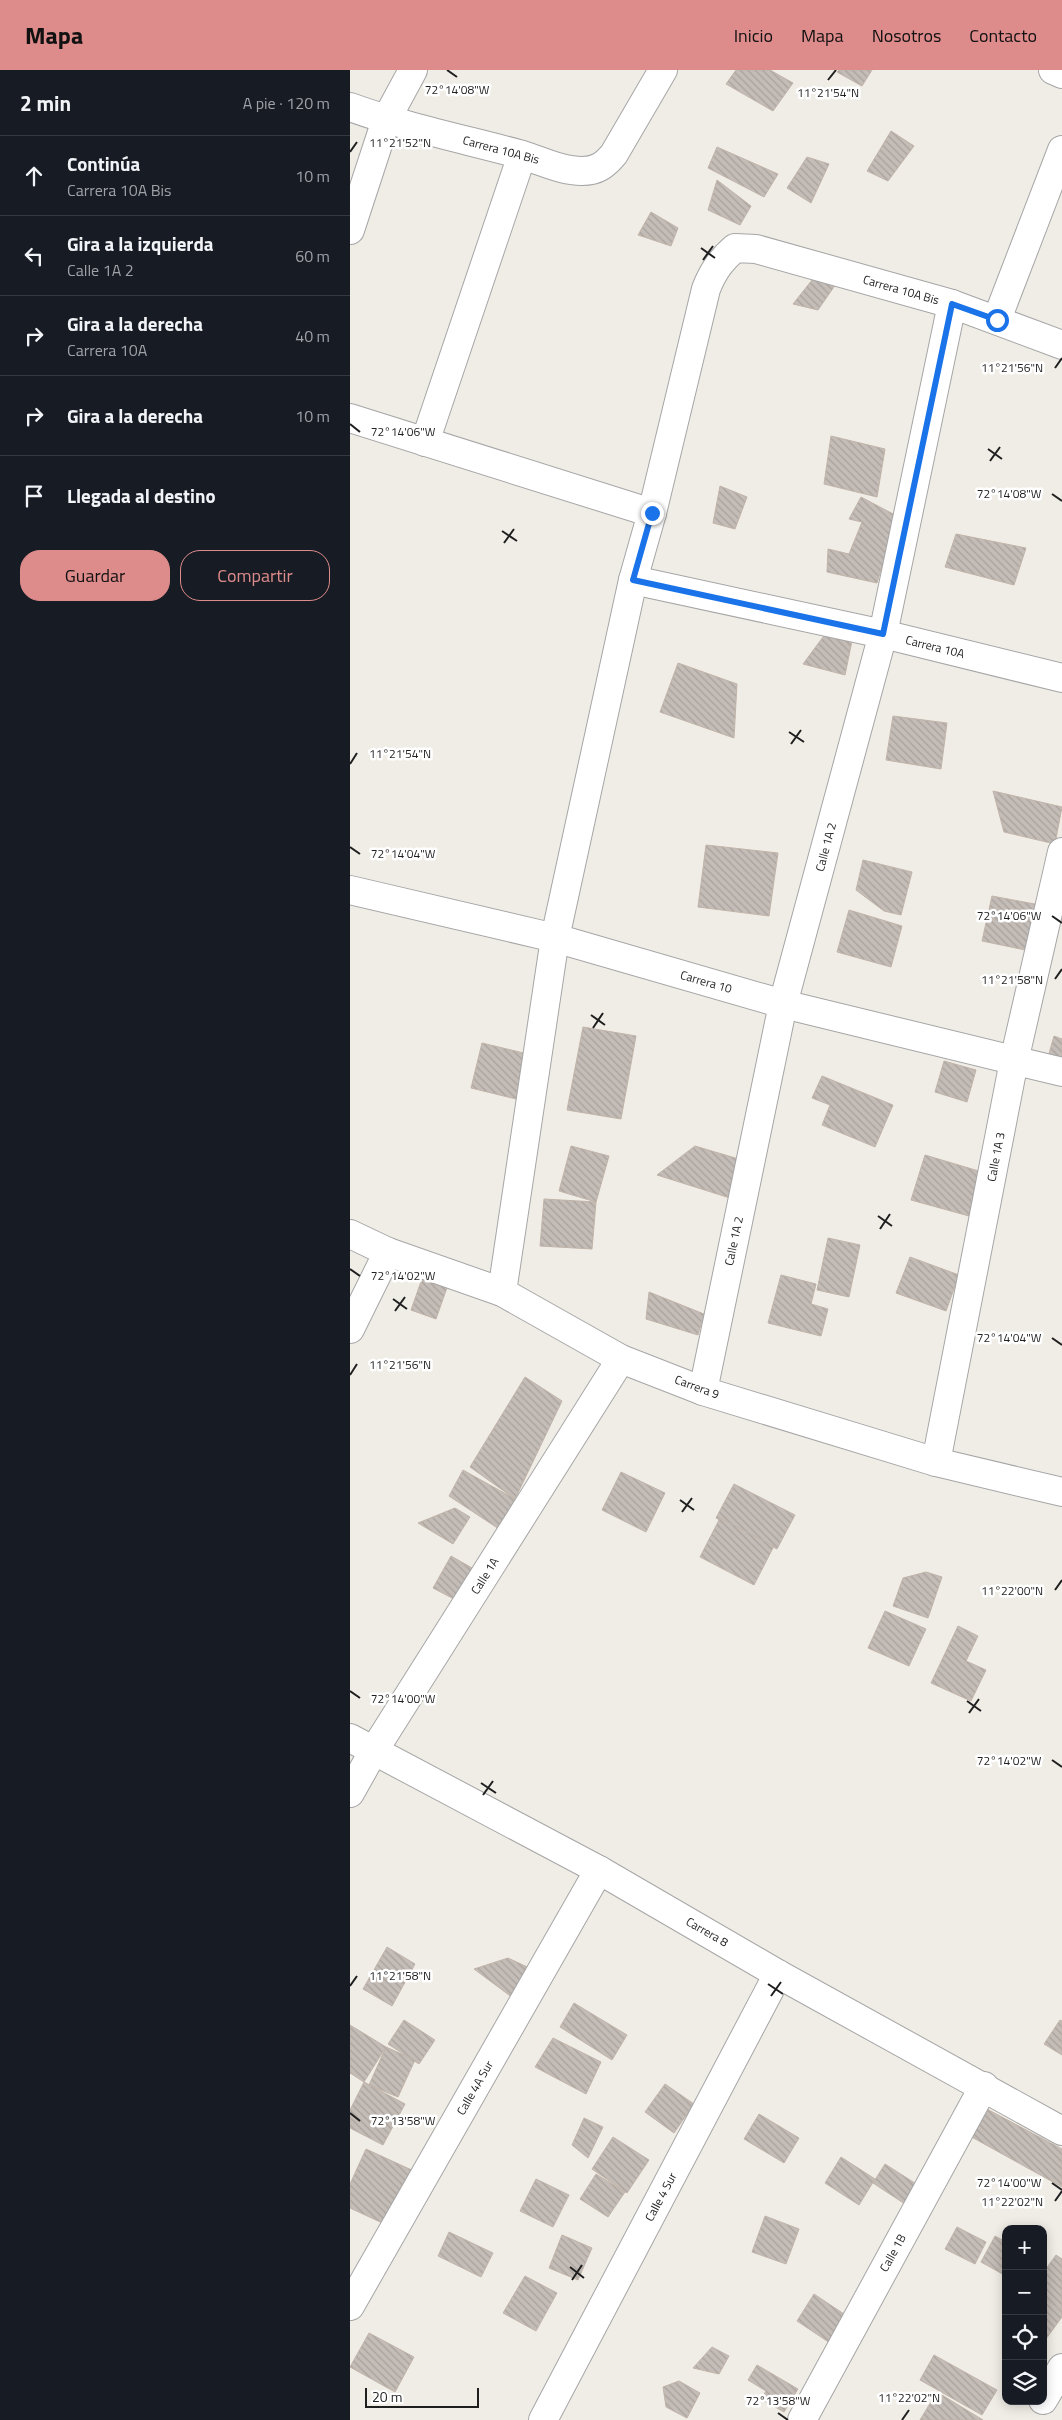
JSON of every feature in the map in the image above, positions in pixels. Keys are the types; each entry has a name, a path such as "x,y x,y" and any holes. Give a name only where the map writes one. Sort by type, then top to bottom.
{"street":[{"path":"350,230 386,120 413,70"},
{"name":"Carrera 10A Bis","path":"350,106 386,120 522,155 568,170 595,170 605,165 614,154 663,70"},
{"path":"1053,70 1062,74"},
{"path":"997,320 1062,150"},
{"path":"426,442 522,155"},
{"name":"Carrera 10A Bis","path":"652,513 706,289 712,272 736,248 756,249 952,304 1062,345"},
{"name":"Calle 1A 2","path":"703,1391 783,1004 883,634 952,304"},
{"path":"350,418 652,513 633,580 556,938 502,1292"},
{"name":"Carrera 10A","path":"633,580 883,634 1062,678"},
{"name":"Calle 1A 3","path":"936,1462 1014,1061 1062,852"},
{"name":"Carrera 10","path":"350,890 556,938 783,1004 1062,1072"},
{"name":"Carrera 9","path":"350,1234 388,1252 502,1292 621,1359 703,1391 936,1462 1062,1492"},
{"path":"350,1329 388,1252"},
{"name":"Calle 1A","path":"350,1793 621,1359"},
{"name":"Carrera 8","path":"350,1738 599,1870 778,1974 984,2086 1062,2131"},
{"name":"Calle 4A Sur","path":"350,2306 599,1870"},
{"name":"Calle 4 Sur","path":"543,2420 778,1974"},
{"name":"Calle 1B","path":"802,2420 984,2086"},
{"path":"1047,2394 1062,2368"},
{"path":"1032,2420 1041,2405"}],"building":[{"path":"736,70 770,70 793,83 773,111 726,84"},
{"path":"839,70 872,70 862,86 837,72"},
{"path":"891,131 914,146 888,181 867,171"},
{"path":"717,147 778,174 764,197 708,168"},
{"path":"807,157 829,164 811,203 787,188"},
{"path":"717,180 751,206 740,225 708,210"},
{"path":"651,212 678,228 671,246 638,235"},
{"path":"812,280 836,284 818,310 793,304"},
{"path":"831,436 885,449 877,497 824,484"},
{"path":"720,486 747,497 735,529 713,523"},
{"path":"861,497 897,516 877,583 827,572 828,549 849,554 862,522 849,519"},
{"path":"956,534 1026,548 1014,585 945,567"},
{"path":"826,633 853,636 845,675 803,664"},
{"path":"678,663 737,684 734,738 660,712"},
{"path":"893,716 947,723 941,769 886,760"},
{"path":"993,791 1062,807 1055,844 1004,832"},
{"path":"706,845 778,853 769,916 698,907"},
{"path":"863,860 912,872 901,915 884,911 856,890"},
{"path":"992,896 1040,905 1030,951 982,941"},
{"path":"849,910 902,926 891,967 837,952"},
{"path":"583,1027 636,1036 621,1119 567,1110"},
{"path":"1054,1036 1062,1039 1062,1062 1048,1057"},
{"path":"482,1043 532,1055 520,1100 471,1088"},
{"path":"944,1061 976,1070 967,1102 935,1092"},
{"path":"822,1076 893,1105 875,1147 822,1125 830,1105 812,1098"},
{"path":"571,1146 609,1156 596,1202 559,1191"},
{"path":"695,1146 742,1160 730,1198 657,1175"},
{"path":"925,1155 982,1172 969,1216 911,1200"},
{"path":"544,1199 596,1202 592,1249 540,1246"},
{"path":"828,1238 860,1245 849,1297 817,1290"},
{"path":"910,1257 959,1275 946,1311 896,1293"},
{"path":"424,1273 449,1282 436,1319 411,1310"},
{"path":"781,1275 816,1284 811,1304 828,1309 821,1336 768,1323"},
{"path":"649,1292 704,1314 698,1335 646,1319"},
{"path":"525,1377 562,1401 515,1499 470,1467"},
{"path":"463,1470 515,1499 499,1529 449,1496"},
{"path":"621,1472 665,1493 646,1532 602,1510"},
{"path":"734,1484 795,1515 777,1549 716,1518"},
{"path":"455,1508 470,1517 453,1544 418,1523"},
{"path":"720,1518 774,1546 754,1585 700,1557"},
{"path":"451,1556 472,1568 454,1599 433,1588"},
{"path":"926,1572 942,1577 928,1618 893,1606 903,1578"},
{"path":"885,1611 926,1629 909,1666 868,1648"},
{"path":"958,1626 978,1636 966,1661 986,1670 971,1701 931,1683"},
{"path":"387,1947 415,1964 392,2006 363,1989"},
{"path":"508,1958 536,1971 517,2001 474,1969"},
{"path":"574,2003 627,2035 612,2060 560,2027"},
{"path":"404,2020 435,2040 419,2064 388,2044"},
{"path":"1060,2020 1062,2021 1062,2055 1044,2044"},
{"path":"350,2025 386,2047 364,2082 350,2073"},
{"path":"553,2038 601,2062 586,2094 535,2067"},
{"path":"386,2047 415,2060 398,2097 369,2085"},
{"path":"364,2082 405,2104 383,2145 350,2128 350,2110"},
{"path":"665,2084 694,2104 674,2133 645,2112"},
{"path":"983,2107 1062,2149 1062,2187 968,2135"},
{"path":"759,2114 799,2138 784,2163 744,2139"},
{"path":"584,2118 603,2127 588,2158 572,2145"},
{"path":"613,2137 649,2160 627,2193 592,2169"},
{"path":"366,2149 416,2172 391,2227 350,2208 350,2184"},
{"path":"841,2157 875,2179 859,2205 825,2183"},
{"path":"885,2164 921,2187 908,2206 873,2183"},
{"path":"596,2174 625,2192 608,2217 580,2199"},
{"path":"536,2179 569,2195 553,2227 520,2211"},
{"path":"765,2216 799,2229 786,2264 752,2252"},
{"path":"957,2227 986,2242 975,2264 945,2249"},
{"path":"449,2232 493,2253 481,2277 438,2256"},
{"path":"562,2235 592,2248 578,2280 549,2268"},
{"path":"995,2236 1002,2240 1002,2274 981,2262"},
{"path":"1056,2255 1062,2259 1062,2311 1047,2300 1047,2267"},
{"path":"525,2276 557,2293 536,2331 503,2313"},
{"path":"814,2294 847,2316 830,2343 797,2321"},
{"path":"1047,2300 1062,2311 1062,2317 1047,2338"},
{"path":"369,2333 414,2357 395,2392 350,2367"},
{"path":"712,2347 729,2356 719,2374 693,2368"},
{"path":"934,2355 997,2390 982,2415 920,2380"},
{"path":"757,2365 798,2389 784,2412 761,2399 766,2391 748,2380"},
{"path":"679,2381 700,2393 687,2418 666,2407 663,2387"},
{"path":"937,2392 983,2420 920,2420"}],"route":[{"path":"652,513 633,580 883,634 952,304 997,320"}]}
